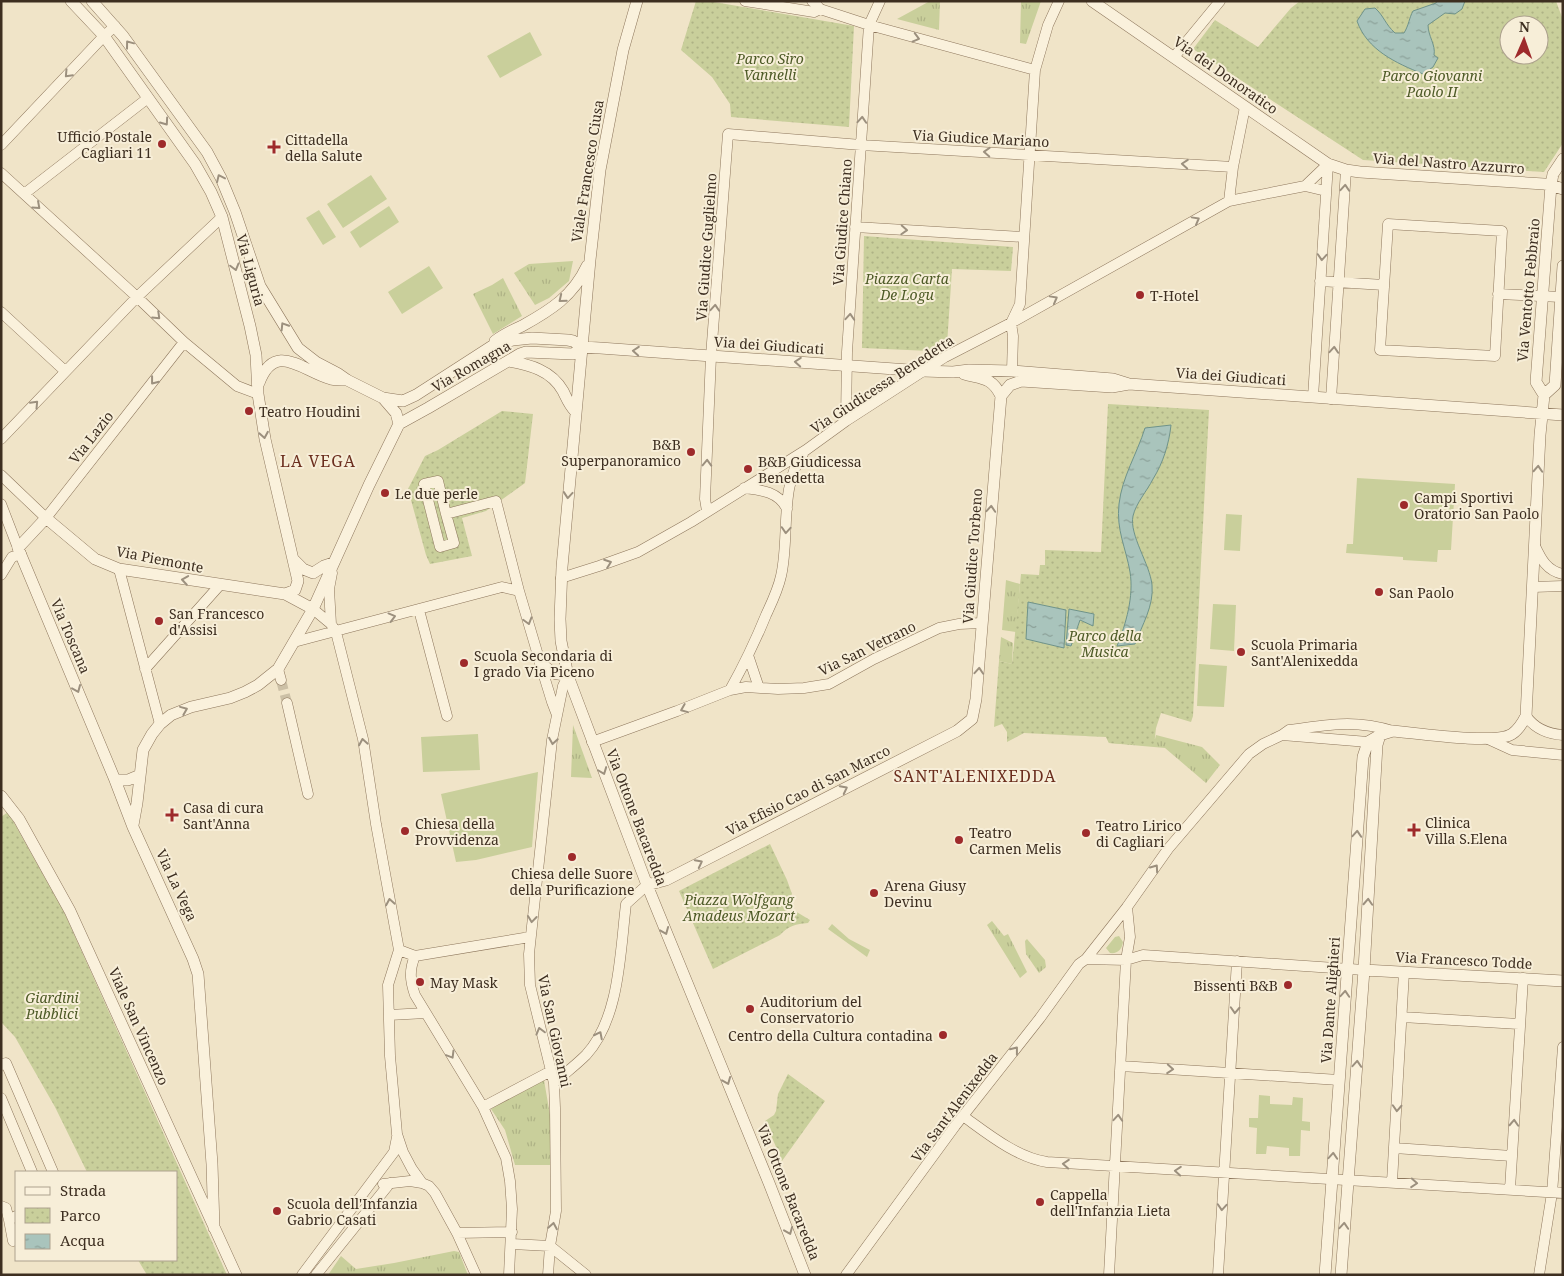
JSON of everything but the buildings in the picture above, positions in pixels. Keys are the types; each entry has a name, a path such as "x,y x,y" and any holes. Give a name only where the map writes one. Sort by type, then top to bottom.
{"street":[{"name":"Via Liguria","path":"71,1 104,36 195,164 211,192 222,217 252,333 265,438 298,581 290,592"},
{"name":"Via Liguria","path":"92,1 115,26 207,152 221,178 235,212 260,286 298,348 316,362 337,372 347,380"},
{"name":"Viale Francesco Ciusa","path":"583,347 590,260 602,157 623,50 637,1"},
{"path":"744,1 814,12 820,9"},
{"path":"812,1 820,9 869,25 1035,70"},
{"path":"869,25 880,1"},
{"path":"1012,371 1013,336 1011,323 1020,304 1035,70 1048,25 1059,1"},
{"name":"Via dei Donoratico","path":"1092,1 1328,164 1346,170"},
{"path":"1174,57 1220,1"},
{"name":"Via Giudice Chiano","path":"846,421 847,366 855,227 869,25"},
{"path":"1,146 115,26"},
{"path":"24,194 148,98"},
{"path":"1229,201 1233,167 1245,107"},
{"name":"Via Giudice Mariano","path":"728,134 861,145 1233,167"},
{"name":"Via Giudice Guglielmo","path":"707,511 705,499 711,356 728,134"},
{"name":"Via Ventotto Febbraio","path":"1526,716 1544,395 1536,382 1551,184 1553,174 1563,159"},
{"path":"1305,186 1328,164"},
{"path":"1313,397 1328,164"},
{"path":"1331,399 1346,170"},
{"name":"Via del Nastro Azzurro","path":"1346,170 1551,184 1563,189"},
{"path":"1,173 184,342 237,386 258,390 264,371 270,364 278,360 289,361 332,379 347,380 383,398 396,412 399,424 313,609 294,642 279,674 230,698 191,707 171,715 160,724 143,750 133,827"},
{"name":"Via Giudicessa Benedetta","path":"561,578 638,552 806,450 846,421 950,354 1011,323 1229,201 1305,186 1326,191"},
{"path":"1,439 137,297 222,217"},
{"path":"1388,224 1502,231 1498,294 1495,356 1380,350 1388,224"},
{"path":"855,227 1024,237"},
{"path":"492,346 496,340 533,320 565,297 581,279 590,260"},
{"name":"Via Ventotto Febbraio","path":"1544,395 1555,384 1563,266"},
{"path":"1320,281 1384,285"},
{"path":"1498,294 1561,297"},
{"path":"1,312 65,371"},
{"path":"1317,330 1335,331"},
{"name":"Via Romagna","path":"383,398 402,401 416,395 492,346 513,340 532,338 574,341 583,347 573,354 526,352 520,354 399,424"},
{"name":"Via Lazio","path":"19,551 184,342"},
{"name":"Via dei Giudicati","path":"583,347 923,371 1012,371 1113,379 1129,384 1563,415"},
{"name":"Via Ottone Bacaredda","path":"583,347 575,411 561,578 561,634 568,676 592,742 651,884 805,1275"},
{"path":"508,361 524,364 548,374 556,381 564,392 568,404 575,411"},
{"name":"Via dei Giudicati","path":"953,372 990,382 996,385 1001,396 1010,385 1021,381 1112,387 1129,384"},
{"name":"Via Giudice Torbeno","path":"972,719 976,699 1001,396"},
{"path":"730,690 749,658 778,586 784,558 789,487 795,468 806,450"},
{"name":"Via Piemonte","path":"1,475 46,518 95,559 119,569 219,586 290,592"},
{"path":"438,481 446,514 454,543 440,547 424,484 438,481"},
{"path":"744,488 760,490 777,496 784,502 787,510"},
{"path":"446,514 496,501 518,591 557,715"},
{"name":"Via Toscana","path":"1,504 133,827"},
{"path":"1535,546 1539,556 1549,569 1563,574"},
{"path":"1,575 12,557 19,551"},
{"path":"293,558 303,569 313,573 333,563"},
{"path":"302,1275 370,1186 394,1152 397,1144 390,1056 389,978 399,950 363,739 329,589 333,563"},
{"path":"119,569 160,724"},
{"path":"145,669 219,586"},
{"path":"1533,587 1563,586"},
{"path":"294,642 337,628 419,610 502,588 518,591"},
{"path":"290,592 337,628"},
{"path":"419,610 447,716"},
{"name":"Via San Vetrano","path":"592,742 730,690 746,687 804,688 829,684 940,628 959,624 982,623"},
{"path":"749,658 759,688"},
{"path":"540,662 555,674 568,676"},
{"name":"Via San Giovanni","path":"548,1275 550,1246 556,1211 554,1083 530,985 530,937 552,740 563,686 568,676"},
{"path":"287,703 308,794"},
{"path":"1282,735 1289,730 1331,723 1373,725 1393,731 1488,739 1513,734 1526,716 1530,722 1541,730 1563,735"},
{"name":"Via Efisio Cao di San Marco","path":"651,884 666,880 830,797 957,731 972,719"},
{"path":"1282,735 1368,742 1380,735 1393,731"},
{"name":"Via Sant'Alenixedda","path":"846,1275 963,1116 1040,1018 1079,964 1086,959 1127,908 1186,827 1249,754 1263,744 1282,735"},
{"path":"1341,1275 1364,970 1376,754 1380,735"},
{"path":"1488,739 1512,750 1563,755"},
{"name":"Via Dante Alighieri","path":"1326,1275 1331,1180 1363,757 1368,742"},
{"path":"115,780 128,780 140,775"},
{"name":"Viale San Vincenzo","path":"1,796 19,819 70,911 236,1275"},
{"name":"Via La Vega","path":"133,827 187,942 198,974 214,1228"},
{"path":"554,1083 586,1055 598,1039 612,1006 626,904 651,884"},
{"path":"1109,1275 1126,960 1130,937 1127,908"},
{"path":"399,950 415,956 530,937"},
{"path":"1086,959 1126,960 1143,955 1364,970"},
{"path":"415,956 411,967 410,979 415,995 483,1107 506,1158 510,1181 512,1232 509,1275"},
{"path":"1218,1275 1232,1073 1237,961"},
{"name":"Via Francesco Todde","path":"1364,970 1563,981"},
{"path":"1392,1182 1404,972"},
{"path":"389,978 410,979"},
{"path":"1510,1189 1523,978"},
{"path":"389,1015 426,1013"},
{"path":"1402,1017 1519,1024"},
{"path":"1539,1275 1558,1193 1563,1047"},
{"path":"1,1065 6,1063 53,1171"},
{"path":"1121,1066 1339,1080"},
{"path":"483,1107 551,1070"},
{"path":"1,1098 32,1171"},
{"path":"963,1116 1012,1149 1034,1160 1047,1162 1558,1193"},
{"path":"397,1134 403,1152 412,1169 422,1182 435,1193 457,1233 476,1275"},
{"path":"1394,1148 1512,1156"},
{"path":"189,1175 202,1176 212,1174"},
{"path":"370,1186 422,1182"},
{"path":"316,1275 390,1183"},
{"path":"1,1206 6,1208 12,1218 13,1241"},
{"path":"457,1233 512,1232"},
{"path":"512,1244 550,1246 586,1275"}],"green space":[{"name":"Parco Siro Vannelli","path":"696,1 708,1 854,26 849,127 731,117 730,104 712,77 681,50"},
{"path":"930,1 940,1 939,30 897,19"},
{"path":"1021,1 1041,1 1026,44 1020,43"},
{"name":"Parco Giovanni Paolo II","path":"1300,1 1556,1 1563,20 1563,143 1544,172 1363,160 1193,49 1215,20 1258,47 1291,8"},
{"path":"530,32 542,55 500,78 487,56"},
{"path":"371,175 387,199 343,228 327,204"},
{"path":"389,206 399,222 360,248 350,232"},
{"path":"319,210 336,237 323,245 306,218"},
{"name":"Piazza Carta De Logu","path":"864,236 1013,247 1011,271 952,269 947,345 930,351 862,348"},
{"path":"573,261 569,281 549,298 535,305 514,273 529,264"},
{"path":"429,266 443,288 402,314 388,292"},
{"path":"503,278 522,316 493,334 473,294"},
{"name":"Parco della Musica","path":"1108,404 1209,410 1193,716 1191,722 1161,713 1156,728 1154,746 1109,743 1106,737 1024,733 1007,742 1007,732 1002,724 994,727 999,661 1012,664 1021,574 1039,575 1040,565 1045,565 1045,550 1101,552"},
{"path":"502,411 533,414 525,483 486,511 462,518 472,556 430,564 408,489 425,456"},
{"name":"Campi Sportivi Oratorio San Paolo","path":"1357,478 1455,484 1451,550 1438,550 1437,562 1403,560 1403,557 1346,553 1347,544 1353,544"},
{"path":"1226,514 1242,515 1240,551 1224,550"},
{"path":"1006,580 1020,584 1016,632 1002,630"},
{"path":"1213,604 1236,605 1234,651 1210,649"},
{"path":"1001,637 1013,643 1012,664 999,661"},
{"path":"1199,664 1227,666 1224,707 1197,706"},
{"path":"573,725 592,778 571,777"},
{"path":"1024,733 1155,739 1156,735 1202,747 1220,765 1206,783 1165,748 1109,743 1106,737"},
{"path":"478,734 480,770 423,772 421,737"},
{"path":"538,772 532,847 476,860 456,862 441,794"},
{"name":"Giardini Pubblici","path":"8,812 64,912 227,1275 147,1275 139,1261 178,1261 178,1171 87,1171 55,1107 15,1037 1,1022 1,817"},
{"name":"Piazza Wolfgang Amadeus Mozart","path":"770,844 792,894 785,905 810,920 808,923 789,928 780,935 713,969 679,891"},
{"path":"992,921 1004,936 1008,934 1027,972 1020,978 987,925"},
{"path":"832,924 849,939 870,950 867,957 828,929"},
{"path":"1119,936 1123,942 1122,947 1117,952 1110,953 1106,948 1115,937"},
{"path":"1027,939 1045,960 1046,967 1039,973 1026,954 1025,941"},
{"path":"788,1074 825,1101 782,1161 765,1121 774,1115 776,1111 778,1094"},
{"path":"544,1080 550,1115 551,1165 515,1165 505,1130 491,1109"},
{"path":"1259,1095 1270,1096 1270,1104 1292,1105 1293,1097 1303,1098 1302,1121 1310,1122 1310,1131 1301,1130 1300,1156 1289,1156 1289,1148 1267,1146 1266,1154 1256,1154 1257,1128 1249,1127 1249,1118 1258,1118"},
{"path":"454,1251 459,1252 468,1275 328,1275 341,1256 356,1269"}],"water":[{"path":"1437,1 1465,1 1462,9 1455,14 1445,13 1428,25 1434,55 1438,58 1433,67 1423,74 1393,60 1375,48 1357,21 1365,9 1375,8 1395,33 1404,33 1413,11"},
{"path":"1171,425 1163,460 1133,516 1134,532 1148,568 1152,585 1151,600 1135,644 1117,646 1126,619 1131,591 1130,572 1118,513 1121,494 1126,475 1145,428"},
{"path":"1028,602 1066,610 1064,648 1026,639"},
{"path":"1069,609 1094,614 1093,626 1080,620 1071,646 1066,645"}],"tunnel":[{"path":"281,680 287,703"}],"place":[{"name":"Ufficio Postale Cagliari 11","path":"162,144"},
{"name":"Cittadella della Salute","path":"274,147"},
{"name":"T-Hotel","path":"1140,295"},
{"name":"Teatro Houdini","path":"249,411"},
{"name":"B&B Superpanoramico","path":"691,452"},
{"name":"B&B Giudicessa Benedetta","path":"748,469"},
{"name":"Le due perle","path":"385,493"},
{"name":"Campi Sportivi Oratorio San Paolo","path":"1404,505"},
{"name":"San Paolo","path":"1379,592"},
{"name":"San Francesco d'Assisi","path":"159,621"},
{"name":"Scuola Primaria Sant'Alenixedda","path":"1241,652"},
{"name":"Scuola Secondaria di I grado Via Piceno","path":"464,663"},
{"name":"Casa di cura Sant'Anna","path":"172,815"},
{"name":"Clinica Villa S.Elena","path":"1414,830"},
{"name":"Chiesa della Provvidenza","path":"405,831"},
{"name":"Teatro Lirico di Cagliari","path":"1086,833"},
{"name":"Teatro Carmen Melis","path":"959,840"},
{"name":"Chiesa delle Suore della Purificazione","path":"572,857"},
{"name":"Arena Giusy Devinu","path":"874,893"},
{"name":"May Mask","path":"420,982"},
{"name":"Bissenti B&B","path":"1288,985"},
{"name":"Auditorium del Conservatorio","path":"750,1009"},
{"name":"Centro della Cultura contadina","path":"943,1035"},
{"name":"Cappella dell'Infanzia Lieta","path":"1040,1202"},
{"name":"Scuola dell'Infanzia Gabrio Casati","path":"277,1211"}],"district":[{"name":"LA VEGA","path":"318,461"},
{"name":"SANT'ALENIXEDDA","path":"975,776"}]}
